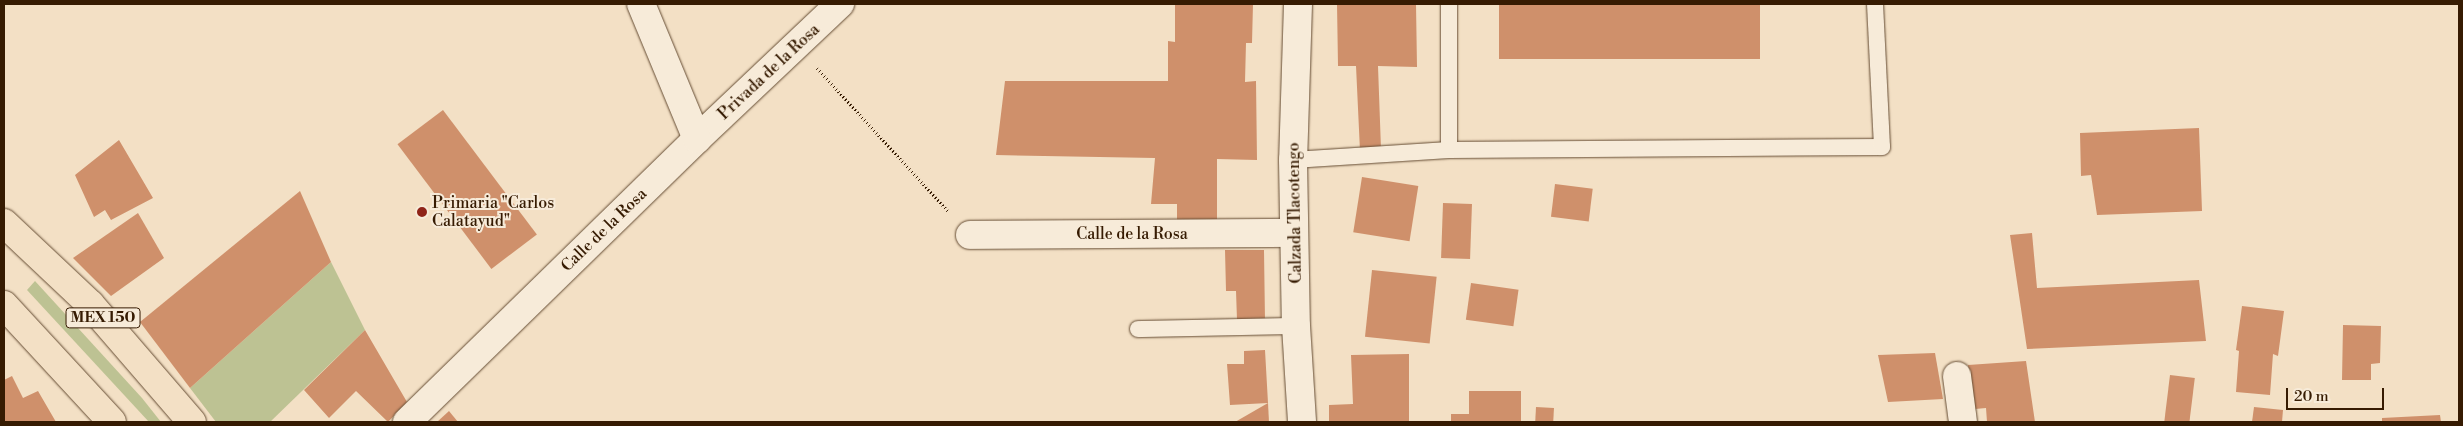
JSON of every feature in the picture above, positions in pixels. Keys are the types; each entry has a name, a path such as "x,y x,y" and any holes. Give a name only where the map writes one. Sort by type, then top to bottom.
{"main road":[{"name":"MEX 150","path":"4,224 90,304 192,422"},
{"path":"4,305 112,422"}],"street":[{"path":"641,4 697,139"},
{"name":"Privada de la Rosa","path":"697,139 840,4"},
{"name":"Calzada Tlacotengo","path":"1298,4 1293,160 1296,326 1302,422"},
{"name":"Calle de la Rosa","path":"407,422 697,139"},
{"name":"Calle de la Rosa","path":"970,235 1294,233"},
{"path":"1957,376 1963,422"}],"lane":[{"path":"1449,4 1449,150"},
{"path":"1293,160 1449,150 1882,147 1875,4"},
{"path":"1138,329 1296,326"}],"path":[{"path":"796,46 970,235"}],"green space":[{"path":"331,262 365,330 270,422 216,422 190,388"},
{"path":"35,281 142,398 161,422 149,422 27,290"}],"building":[{"path":"1175,4 1253,4 1252,43 1246,43 1245,82 1256,81 1257,160 1217,159 1217,226 1177,228 1177,204 1151,204 1155,158 996,155 1005,81 1168,81 1168,41 1175,42"},
{"path":"1337,4 1416,4 1417,67 1378,66 1381,149 1360,151 1356,66 1338,66"},
{"path":"1499,4 1760,4 1760,59 1499,59"},
{"path":"443,110 537,235 491,269 397,144"},
{"path":"2199,128 2202,211 2097,215 2091,175 2081,176 2080,133"},
{"path":"119,140 153,198 111,220 105,210 94,217 75,175"},
{"path":"1362,177 1418,186 1410,241 1353,232"},
{"path":"1555,184 1593,189 1589,221 1551,217"},
{"path":"300,191 331,262 190,388 140,322"},
{"path":"1443,203 1472,204 1470,259 1441,258"},
{"path":"138,213 164,258 111,296 73,258"},
{"path":"2032,233 2037,288 2199,280 2206,341 2027,349 2010,235"},
{"path":"1225,250 1264,250 1265,320 1237,320 1236,291 1226,291"},
{"path":"1372,270 1437,277 1430,343 1365,337"},
{"path":"1471,283 1519,290 1513,326 1466,320"},
{"path":"2242,306 2284,311 2278,356 2273,354 2270,395 2236,392 2239,351 2236,350"},
{"path":"2343,325 2381,326 2380,363 2371,364 2371,380 2342,380"},
{"path":"365,330 407,402 388,422 356,391 329,418 304,390"},
{"path":"1265,350 1268,403 1230,405 1227,364 1244,364 1244,351"},
{"path":"1935,353 1943,399 1888,402 1878,355"},
{"path":"1409,354 1409,422 1329,422 1329,405 1353,404 1351,355"},
{"path":"2026,361 2035,422 1987,422 1986,408 1975,409 1968,365"},
{"path":"2170,375 2195,378 2189,422 2164,422"},
{"path":"12,376 23,398 38,391 56,422 4,422 4,380"},
{"path":"1469,391 1521,391 1521,422 1451,422 1451,414 1469,414"},
{"path":"1268,403 1269,422 1235,422"},
{"path":"1536,407 1554,408 1553,422 1535,422"},
{"path":"2254,407 2283,410 2282,422 2252,422"},
{"path":"449,411 458,422 437,422"},
{"path":"2440,415 2441,422 2382,422 2382,418"}],"place":[{"name":"Primaria \"Carlos Calatayud\"","path":"422,212"}]}
